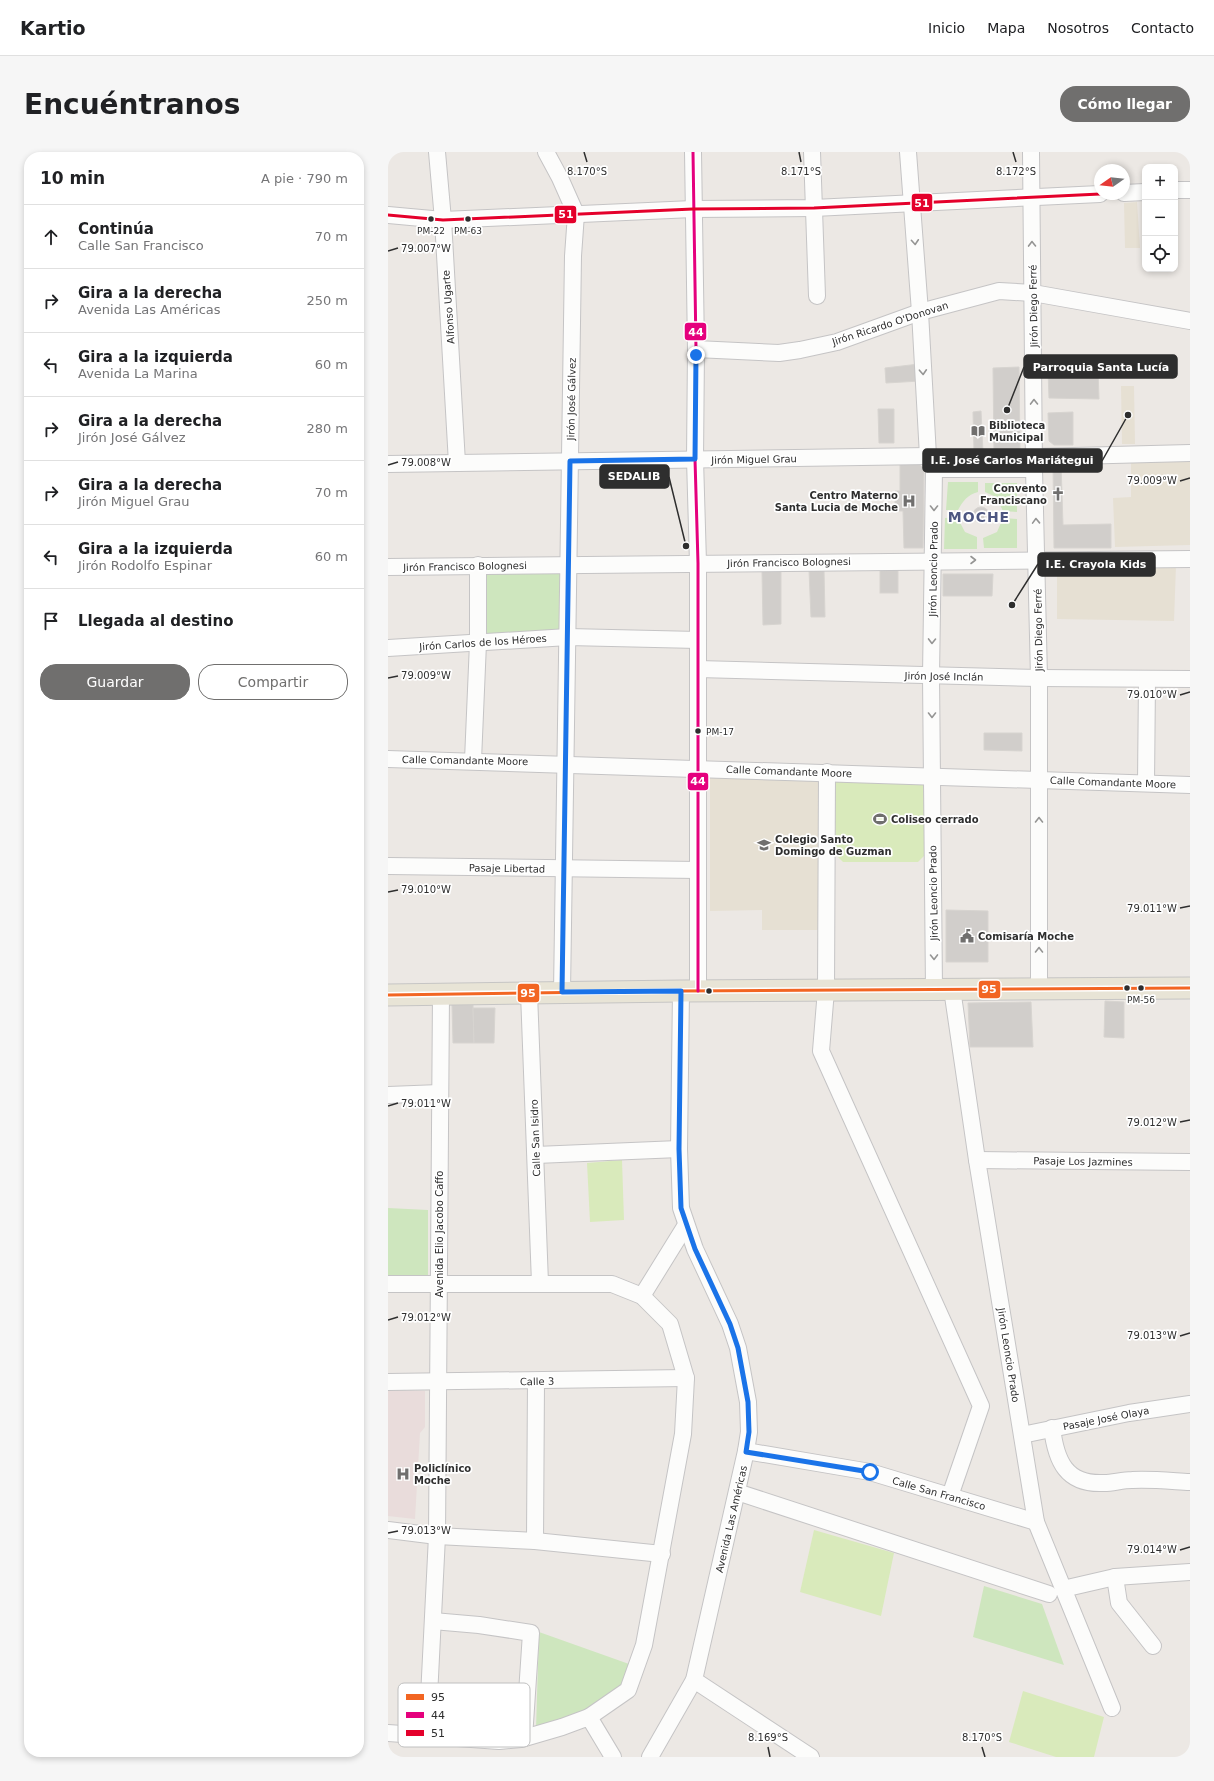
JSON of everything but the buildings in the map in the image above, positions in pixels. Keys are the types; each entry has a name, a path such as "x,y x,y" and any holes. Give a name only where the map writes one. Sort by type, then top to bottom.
{"main road":[{"path":"388,995 562,992 1190,988"}],"street":[{"name":"Alfonso Ugarte","path":"437,152 443,220 457,463"},
{"path":"546,152 560,178 576,214"},
{"name":"Avenida Las Américas","path":"650,1757 694,1680 746,1452 749,1432 748,1402 738,1348 730,1324 686,1225 681,1208 679,1149 698,870 698,563 695,459 702,349 693,209 693,152"},
{"path":"812,152 817,296"},
{"name":"Jirón Leoncio Prado","path":"908,152 931,462 934,560 931,676 932,776 943,989 977,1160 1036,1522 1056,1592 1112,1708"},
{"name":"Jirón Diego Ferré","path":"1031,152 1039,678 1040,988"},
{"path":"1178,190 1190,190"},
{"path":"1130,193 1142,192"},
{"path":"388,215 443,220 693,209 814,208 1094,194"},
{"name":"Jirón José Gálvez","path":"562,992 573,256 576,214"},
{"name":"Jirón Ricardo O'Donovan","path":"702,349 779,353 800,350 837,342 920,312 993,292 1033,293 1190,321"},
{"name":"Jirón Miguel Grau","path":"388,464 695,459 1035,463 1190,453"},
{"name":"Jirón Francisco Bolognesi","path":"388,567 934,560 1190,559"},
{"path":"473,760 478,643 478,566"},
{"name":"Jirón Carlos de los Héroes","path":"388,648 568,637 698,640"},
{"name":"Jirón José Inclán","path":"698,669 931,676 1147,680 1190,679"},
{"path":"1146,783 1147,680"},
{"name":"Calle Comandante Moore","path":"388,759 566,763 1190,785"},
{"path":"827,772 826,990 821,1051 982,1406 950,1496"},
{"name":"Pasaje Libertad","path":"388,866 698,870"},
{"name":"Calle San Isidro","path":"528,993 536,1155 540,1283"},
{"name":"Avenida Elio Jacobo Caffo","path":"430,1683 437,1536 441,994"},
{"path":"388,1095 440,1093"},
{"path":"536,1155 679,1149"},
{"name":"Pasaje Los Jazmines","path":"977,1160 1190,1162"},
{"path":"642,1296 686,1225"},
{"path":"388,1284 612,1284 642,1296 670,1324 686,1378 683,1434 662,1554 644,1644 628,1690 589,1717 530,1736"},
{"name":"Calle 3","path":"388,1382 686,1378"},
{"path":"535,1541 536,1381"},
{"name":"Pasaje José Olaya","path":"1022,1435 1129,1412 1190,1404"},
{"path":"1052,1428 1060,1462 1069,1472 1087,1482 1103,1483 1131,1480 1190,1482"},
{"name":"Calle San Francisco","path":"746,1452 870,1472 1036,1522"},
{"path":"737,1492 1056,1592 1115,1577 1190,1572"},
{"path":"388,1530 437,1536 535,1541 662,1554"},
{"path":"1115,1577 1119,1603 1153,1646"},
{"path":"433,1621 479,1625 531,1633 528,1683"},
{"path":"694,1680 811,1757"},
{"path":"589,1717 613,1757"},
{"path":"388,1733 398,1734"}],"shaded area":[{"path":"1137,202 1140,248 1125,248 1124,203"},
{"path":"1121,386 1134,386 1135,444 1122,444"},
{"path":"1131,462 1190,462 1190,545 1115,547 1113,498 1131,497"},
{"path":"1176,565 1174,621 1057,619 1057,568"},
{"name":"Colegio Santo Domingo de Guzman","path":"710,777 819,780 818,930 762,930 762,910 710,911"},
{"name":"Policlínico Moche","path":"388,1390 425,1391 425,1427 420,1433 415,1519 388,1516"}],"green space":[{"path":"948,482 978,482 978,492 966,499 958,510 946,510"},
{"path":"985,483 1017,483 1017,512 1003,511 996,497 985,492"},
{"path":"957,517 965,532 977,537 977,549 944,549 945,518"},
{"path":"1003,518 1017,519 1017,548 984,548 983,538 997,532"},
{"path":"565,567 564,635 480,640 481,568"},
{"name":"Coliseo cerrado","path":"916,779 925,786 927,853 918,862 843,862 836,855 833,780"},
{"path":"622,1160 624,1220 590,1222 587,1163"},
{"path":"388,1208 428,1210 428,1280 388,1278"},
{"path":"814,1530 894,1553 881,1616 800,1592"},
{"path":"984,1586 1042,1604 1064,1665 973,1637"},
{"path":"539,1632 629,1664 619,1689 579,1715 536,1728"},
{"path":"1023,1691 1104,1717 1094,1757 1056,1757 1009,1742"}],"transit line":[{"name":"44","path":"693,152 696,349 695,459 698,563 698,991"},
{"name":"51","path":"388,215 443,220 693,209 814,208 1094,194"},
{"name":"95","path":"388,995 681,991 1190,988"}],"place":[{"name":"PM-22","path":"431,219"},
{"name":"PM-63","path":"468,219"},
{"name":"Parroquia Santa Lucía","path":"1007,410"},
{"name":"I.E. José Carlos Mariátegui","path":"1128,415"},
{"name":"Biblioteca Municipal","path":"978,431"},
{"name":"Convento Franciscano","path":"1058,494"},
{"name":"Centro Materno Santa Lucia de Moche","path":"909,501"},
{"name":"SEDALIB","path":"686,546"},
{"name":"I.E. Crayola Kids","path":"1012,605"},
{"name":"PM-17","path":"698,731"},
{"name":"Coliseo cerrado","path":"880,819"},
{"name":"Colegio Santo Domingo de Guzman","path":"764,845"},
{"name":"Comisaría Moche","path":"967,936"},
{"name":"PM-56","path":"1141,988"},
{"name":"Policlínico Moche","path":"403,1474"}],"district":[{"name":"MOCHE","path":"979,517"}],"route":[{"path":"696,355 695,459 570,461 562,992 681,991 679,1149 681,1208 695,1249 730,1324 738,1348 748,1402 749,1432 746,1452 870,1472"}]}
